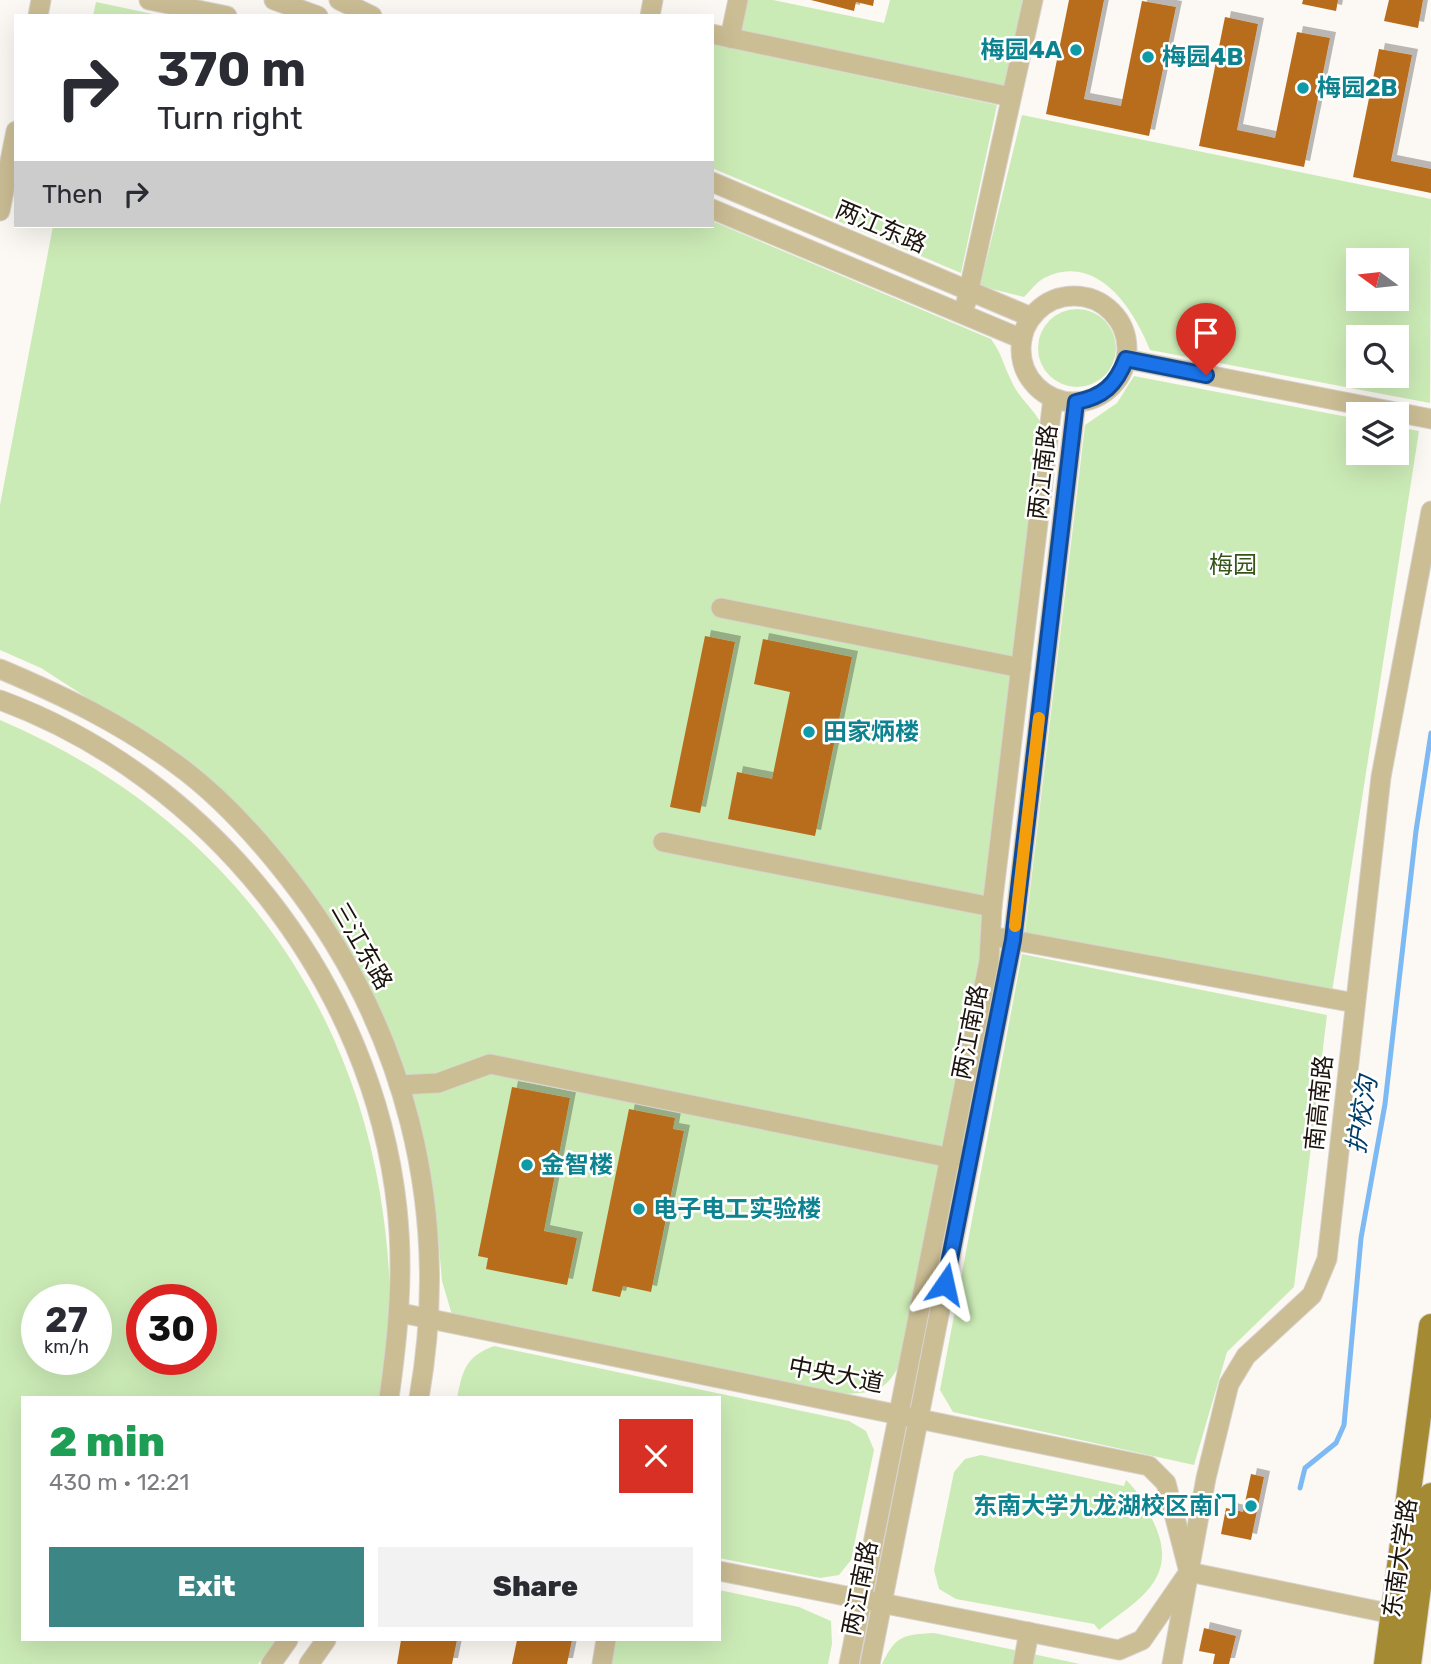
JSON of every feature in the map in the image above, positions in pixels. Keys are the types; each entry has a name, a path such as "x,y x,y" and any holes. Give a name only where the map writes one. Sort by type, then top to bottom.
{"main road":[{"name":"东南大学路","path":"1409,1664 1404,1616 1431,1326"},
{"name":"东南大学路","path":"1386,1664 1404,1616 1431,1496"}],"street":[{"path":"149,0 217,14"},
{"path":"275,0 298,6 314,14"},
{"path":"339,0 368,14"},
{"path":"738,0 721,36 1011,97"},
{"path":"964,314 1032,0"},
{"path":"0,211 14,141"},
{"name":"两江东路","path":"714,183 1031,317"},
{"name":"两江东路","path":"714,210 1022,339"},
{"path":"1081,295 1098,300 1112,310 1122,325 1127,342 1126,359 1120,376 1108,390 1093,399 1076,402 1053,398 1030,379 1022,363 1022,339 1031,317 1047,302 1063,296 1081,295"},
{"path":"1126,359 1431,419"},
{"name":"两江南路","path":"849,1664 872,1601 909,1415 951,1158 978,1028 1053,398"},
{"name":"两江南路","path":"909,1415 971,1152 1013,940 1076,402"},
{"name":"南高南路","path":"1172,1664 1206,1478 1229,1384 1245,1356 1312,1295 1327,1259 1381,777 1431,511"},
{"path":"1033,564 1057,566"},
{"path":"721,608 1021,668"},
{"name":"三江东路","path":"0,669 89,708 178,765 257,837 324,923 376,1019 412,1123 430,1231 429,1341 419,1396"},
{"path":"0,700 42,716 133,768 214,835 283,915 329,992 376,1104 397,1208 401,1313 389,1396"},
{"path":"117,759 130,734"},
{"path":"1010,758 1034,760"},
{"path":"663,842 992,907"},
{"path":"261,890 283,870"},
{"path":"990,936 1355,1003"},
{"path":"329,992 353,976"},
{"path":"399,1085 438,1083 490,1064 951,1158 971,1152"},
{"name":"中央大道","path":"401,1313 1149,1466 1166,1483 1189,1572"},
{"path":"721,1571 1119,1650 1142,1640 1189,1572 1404,1616"},
{"name":"两江南路","path":"870,1664 872,1601"},
{"path":"1023,1664 1029,1632"},
{"path":"271,1664 287,1641"},
{"path":"309,1664 325,1641"},
{"path":"602,1664 606,1641"}],"green space":[{"path":"748,0 773,0 884,23 890,0 1024,0 1005,90 740,35"},
{"path":"96,2 153,14 93,14"},
{"path":"714,44 997,105 961,273 714,169"},
{"path":"1022,115 1431,199 1430,403 1351,388 1409,388 1409,325 1346,325 1346,387 1150,350 1134,317 1123,302 1096,278 1081,272 1063,272 1044,278 1024,297 980,286"},
{"path":"714,222 991,339 1014,386 1043,427 980,962 903,1358 886,1384 863,1393 840,1394 452,1315 442,1281 438,1236 426,1167 405,1070 363,973 329,922 280,858 103,708 41,668 0,650 0,505 53,228 714,228"},
{"path":"1077,309 1092,312 1104,321 1113,333 1116,348 1113,363 1104,375 1092,384 1077,387 1062,384 1050,375 1041,363 1038,348 1041,333 1050,321 1062,312"},
{"name":"梅园","path":"1134,376 1346,417 1346,465 1409,465 1409,429 1419,431 1332,992 1025,933 1085,425 1117,403"},
{"path":"0,720 73,756 140,800 200,850 253,907 297,970 334,1039 362,1114 380,1193 390,1296 381,1396 21,1396 21,1641 276,1641 258,1664 0,1664"},
{"path":"1022,954 1327,1015 1294,1287 1227,1352 1194,1465 953,1412 940,1390"},
{"path":"494,1346 849,1421 866,1431 874,1450 851,1560 839,1575 820,1578 721,1558 721,1396 457,1396 467,1366 484,1350"},
{"path":"981,1455 1124,1486 1126,1480 1135,1489 1153,1521 1160,1541 1162,1558 1152,1585 1099,1630 1094,1624 956,1599 939,1589 934,1570 954,1472 965,1459"},
{"path":"721,1590 799,1607 831,1621 832,1644 828,1664 612,1664 616,1641 721,1641"},
{"path":"934,1633 1080,1664 882,1664 892,1647 902,1638"}],"building":[{"path":"811,0 874,0 873,6 856,2 854,11"},
{"path":"1069,0 1104,0 1084,99 1121,106 1142,1 1176,7 1149,136 1046,114"},
{"path":"1303,0 1338,0 1336,11 1302,4"},
{"path":"1389,0 1423,0 1418,28 1384,21"},
{"path":"1225,17 1258,24 1237,130 1275,138 1297,32 1330,38 1304,167 1199,146"},
{"path":"1379,49 1412,55 1391,161 1431,169 1431,193 1353,177"},
{"path":"705,636 735,642 700,813 670,807"},
{"name":"田家炳楼","path":"763,639 852,657 815,836 728,819 737,772 772,779 790,692 754,684"},
{"name":"金智楼","path":"512,1087 570,1098 544,1231 577,1238 567,1285 486,1269 488,1258 478,1256"},
{"name":"电子电工实验楼","path":"629,1109 675,1118 673,1129 684,1131 651,1292 623,1286 620,1297 592,1291"},
{"name":"东南大学九龙湖校区南门","path":"1251,1474 1264,1477 1251,1540 1221,1534 1226,1508 1243,1512"},
{"path":"1204,1628 1236,1636 1229,1664 1213,1664 1215,1654 1199,1651"},
{"path":"401,1641 457,1641 452,1664 397,1664"},
{"path":"517,1641 572,1641 567,1664 512,1664"}],"waterway":[{"name":"护校沟","path":"1300,1488 1305,1468 1336,1443 1344,1425 1361,1238 1385,1104 1416,831 1431,733"}],"slow traffic":[{"path":"1015,926 1039,718"}],"place":[{"name":"梅园4A","path":"1076,50"},
{"name":"梅园4B","path":"1148,57"},
{"name":"梅园2B","path":"1303,88"},
{"name":"田家炳楼","path":"809,732"},
{"name":"金智楼","path":"527,1165"},
{"name":"电子电工实验楼","path":"639,1209"},
{"name":"东南大学九龙湖校区南门","path":"1251,1506"}],"route":[{"path":"945,1284 1013,940 1076,402 1093,399 1108,390 1120,376 1126,359 1206,375"}]}
